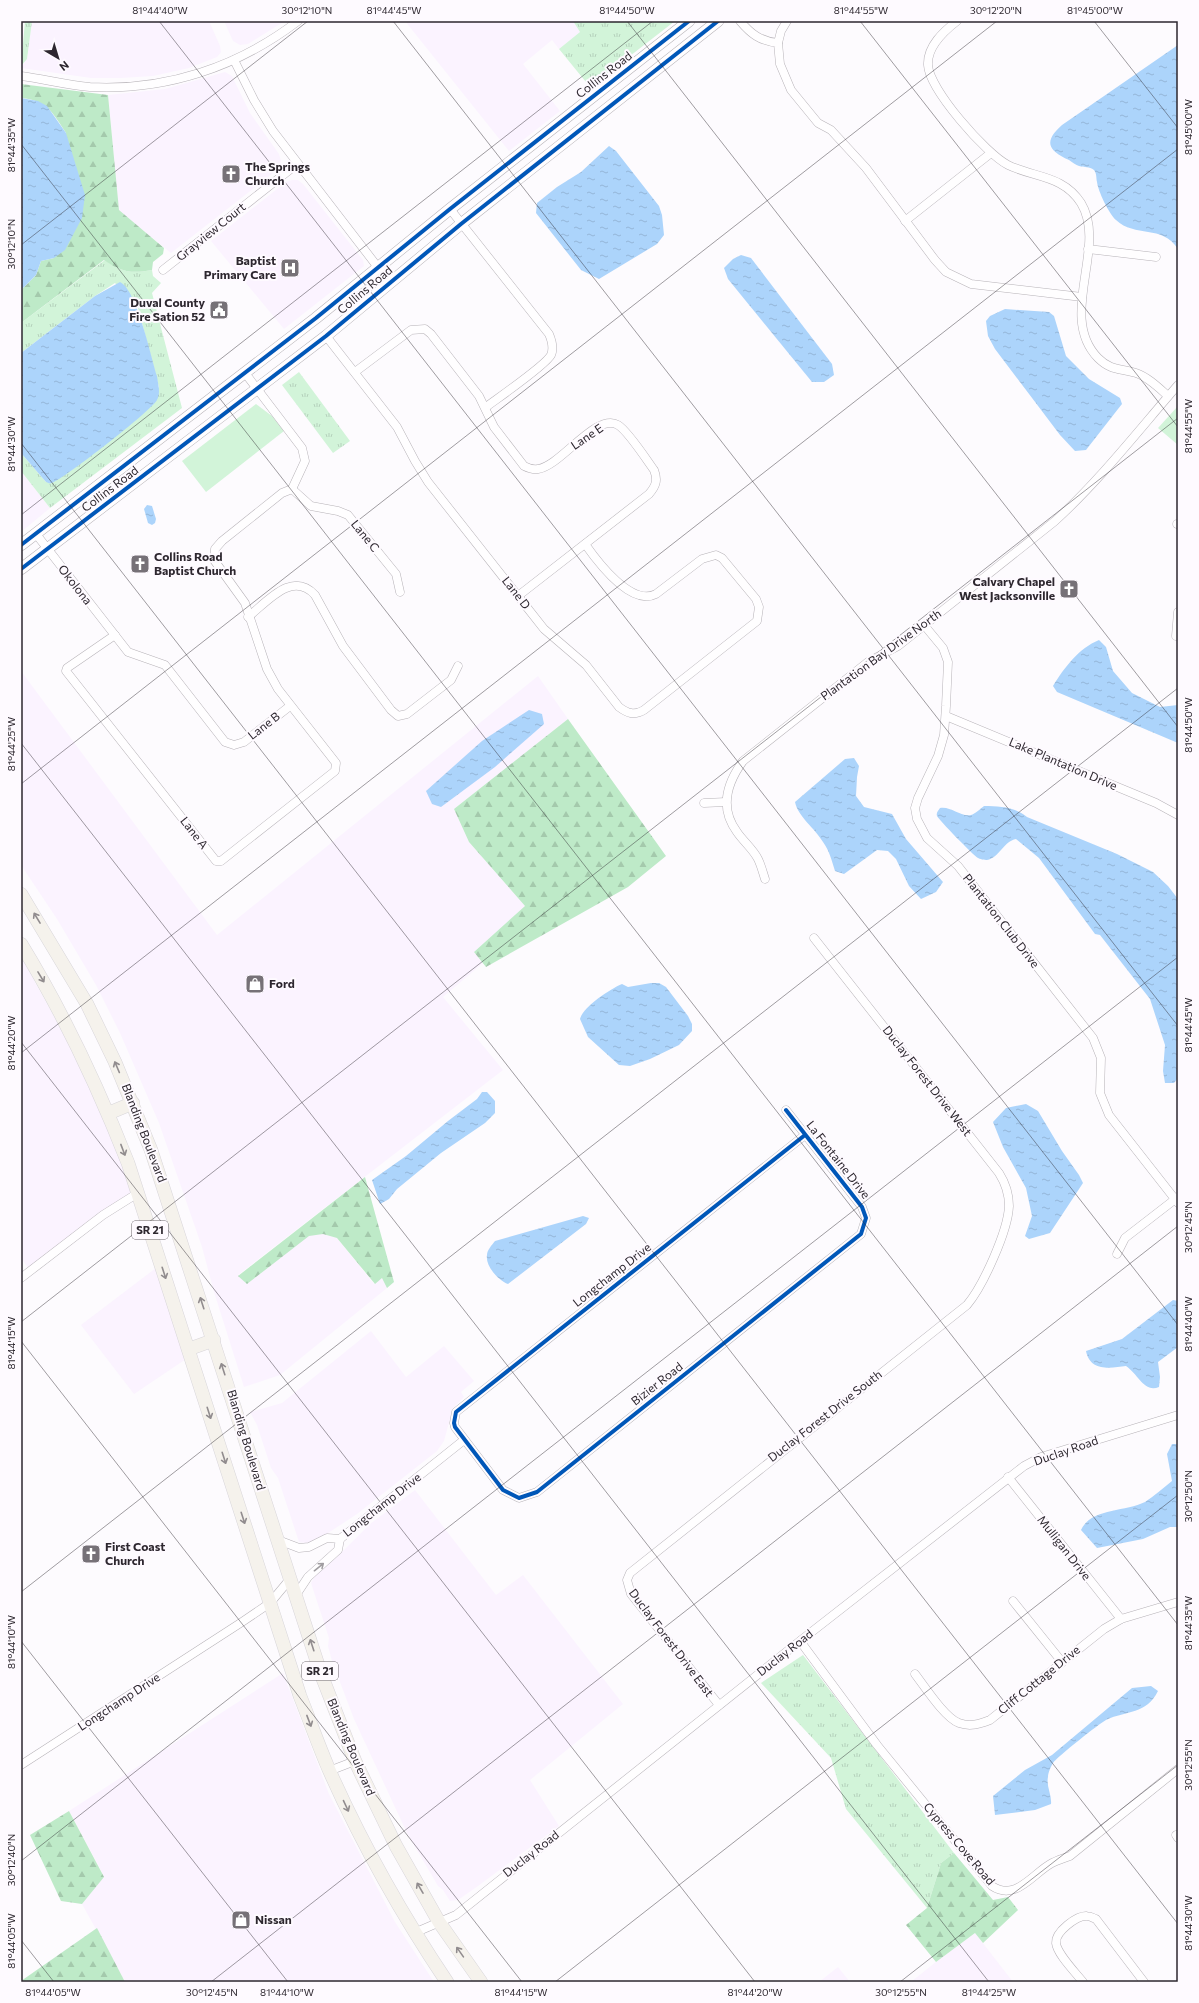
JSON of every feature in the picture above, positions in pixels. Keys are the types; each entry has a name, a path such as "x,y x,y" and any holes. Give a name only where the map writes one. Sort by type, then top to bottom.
{"main road":[{"name":"Collins Road","path":"21,545 245,373 689,21"},
{"name":"Collins Road","path":"21,569 326,336 461,224 718,21"},
{"path":"575,111 594,104 614,103"},
{"name":"Blanding Boulevard","path":"21,894 87,1004 133,1103 161,1177 321,1674 354,1761 396,1846 439,1922 481,1982"},
{"name":"SR 21","path":"21,944 66,1022 109,1113 138,1193 300,1696 330,1771 380,1874 414,1933 447,1982"},
{"path":"109,1113 133,1103"},
{"path":"189,1349 214,1340"}],"street":[{"path":"21,76 89,87 127,87 167,82 207,71 234,60 275,38 298,21"},
{"path":"740,21 750,33 760,39 778,43"},
{"path":"787,21 781,31 778,43 780,64 792,90 818,123 831,130 862,164 946,272 971,284 1082,296"},
{"path":"957,21 936,41 929,55 928,65 931,75 949,105 974,138 991,153 1008,165 1058,182 1070,190 1082,205 1088,220 1088,249 1082,296 1085,333 1089,347 1097,357 1113,369 1137,373 1168,396"},
{"path":"234,60 264,118 297,164 390,283"},
{"path":"905,221 991,153"},
{"name":"Grayview Court","path":"163,270 297,164"},
{"path":"355,372 408,332 418,328 425,329 431,334 486,407 546,361 552,350 552,342 549,334 450,209"},
{"path":"1088,249 1156,257"},
{"name":"Lane D","path":"326,336 397,427 428,482 544,629 586,665 619,707 631,714 644,710 752,626 759,614 759,607 756,599 722,558 716,556 702,559 652,597 641,597 611,577 584,544"},
{"path":"245,373 302,448 304,455 302,468 292,489"},
{"name":"Plantation Bay Drive North","path":"765,879 757,858 735,830 729,818 726,802 727,789 733,775 743,761 868,662 898,646 1055,521 1077,500 1178,385"},
{"name":"Lane E","path":"486,407 494,427 507,445 524,466 531,469 537,470 549,465 598,426 611,423 621,427 654,470 657,477 656,484 649,494 584,544"},
{"name":"Lane B","path":"115,635 128,652 165,665 225,742 229,744 239,745 244,742 290,706 267,669 248,616 245,603 220,571 214,560 213,554 219,544 282,493 292,489"},
{"name":"Lane C","path":"292,489 311,506 338,511 348,515 396,574 400,592"},
{"name":"Okolona","path":"36,534 46,549 115,635"},
{"path":"518,596 584,544"},
{"path":"248,616 285,588 301,585 308,588 315,595 343,646 391,710 398,716 407,714 451,680 458,666"},
{"path":"1176,636 1178,612"},
{"name":"Plantation Club Drive","path":"924,625 943,648 948,662 944,736 938,756 918,798 916,808 917,819 921,829 927,838 958,866 1092,1038 1102,1058 1100,1093 1108,1115 1177,1200"},
{"name":"Lane A","path":"115,635 67,668 66,671 216,861 221,861 335,771 336,763 290,706"},
{"name":"Lake Plantation Drive","path":"946,716 1156,803 1178,815"},
{"path":"704,803 726,802"},
{"name":"Duclay Forest Drive West","path":"814,938 999,1173 1006,1184 1009,1206 1008,1216 1001,1235"},
{"name":"La Fontaine Drive","path":"786,1110 862,1207 866,1218 865,1226"},
{"name":"Longchamp Drive","path":"296,1595 308,1576 338,1550 340,1539 464,1440 455,1428 454,1423 456,1412 805,1135"},
{"path":"21,1278 103,1215 138,1193"},
{"path":"1117,1254 1125,1238 1177,1200"},
{"name":"Bizier Road","path":"464,1440 503,1490 519,1498 537,1492 856,1240 865,1226"},
{"name":"Duclay Forest Drive South","path":"627,1580 630,1573 636,1566 967,1305 977,1293 984,1280 1001,1235"},
{"name":"Duclay Road","path":"414,1933 456,1915 719,1705 1008,1477 1024,1466 1041,1457 1178,1415"},
{"name":"Mulligan Drive","path":"1008,1477 1121,1619"},
{"name":"Longchamp Drive","path":"278,1540 299,1548 309,1547 327,1538 340,1539"},
{"name":"Longchamp Drive","path":"21,1765 270,1603 290,1579"},
{"name":"Duclay Forest Drive East","path":"627,1580 631,1594 719,1705"},
{"path":"1013,1601 1062,1662"},
{"name":"Cliff Cottage Drive","path":"915,1674 948,1714 958,1723 969,1725 979,1724 990,1720 1104,1628 1121,1619 1178,1602"},
{"name":"Cypress Cove Road","path":"800,1641 877,1745 992,1886 998,1890 1005,1892 1019,1888 1052,1863 1070,1856 1178,1769"},
{"path":"330,1771 354,1761"},
{"path":"1083,1982 1056,1944 1060,1932 1080,1916 1088,1915 1096,1919 1144,1982"}],"shaded area":[{"path":"32,21 209,21 220,46 221,52 217,57 189,68 153,76 91,78 21,68 27,59"},
{"path":"224,21 285,21 248,44 240,45 233,41"},
{"path":"405,21 573,21 580,32 559,49 552,40 523,64 560,111 509,151"},
{"path":"225,72 232,76 250,113 279,154 281,161 277,170 171,253 119,211 108,95 165,89"},
{"path":"298,180 303,184 363,260 364,266 284,329 211,241 286,182"},
{"path":"21,471 50,508 21,532"},
{"path":"21,671 217,935 538,676 568,719 454,809 469,842 525,906 474,952 483,963 443,997 503,1070 238,1275 247,1284 309,1235 323,1234 337,1238 374,1284 382,1278 387,1288 280,1375 244,1387 214,1292 202,1247 159,1123 120,1033 96,985 57,919 21,865"},
{"path":"21,957 62,1031 89,1087 114,1143 132,1192 106,1209 29,1269 21,1258"},
{"path":"156,1268 186,1359 134,1394 81,1325"},
{"path":"371,1331 406,1377 444,1346 474,1381 461,1392 464,1397 453,1408 444,1441 437,1451 357,1514 316,1541 305,1543 299,1542 278,1478 271,1468 257,1425 250,1412 282,1403"},
{"path":"415,1490 496,1595 523,1575 623,1704 530,1780 559,1826 458,1900 450,1901 443,1890 438,1886 407,1833 354,1719 332,1661 328,1646 329,1638 311,1583 317,1573 337,1557 370,1524"},
{"path":"283,1673 329,1794 395,1922 434,1982 125,1982 82,1904 104,1876 69,1811"},
{"path":"975,1933 1013,1982 911,1982 936,1962"},
{"path":"838,1967 850,1982 819,1982"}],"green space":[{"path":"25,21 32,21 27,59 21,66"},
{"path":"573,21 675,21 590,87 559,49 580,32"},
{"path":"21,84 108,95 119,210 164,248 163,254 153,262 152,270 138,272 126,271 104,260 21,323 21,290 36,275 41,261 54,258 66,133 53,114 43,105 30,99 21,98"},
{"path":"105,260 116,267 127,271 138,272 152,270 153,276 161,283 152,293 182,408 50,508 21,471 21,453 46,482 69,472 98,449 159,387 138,308 115,283 95,296 21,353 21,323"},
{"path":"299,372 350,441 333,453 282,385"},
{"path":"256,404 272,416 284,431 206,492 182,461"},
{"path":"1178,406 1178,445 1158,428"},
{"path":"568,719 666,856 628,887 486,967 474,952 525,906 469,842 454,809"},
{"path":"365,1177 394,1282 387,1288 382,1278 375,1284 337,1238 323,1234 309,1236 247,1284 238,1276"},
{"path":"803,1655 954,1853 941,1863 927,1908 846,1809 831,1758 761,1683"},
{"path":"69,1811 104,1877 82,1904 61,1901 30,1835"},
{"path":"954,1853 993,1900 1008,1897 1018,1910 983,1943 975,1933 936,1962 906,1925 927,1908 941,1863"},
{"path":"97,1928 125,1982 21,1982 21,1981"}],"water":[{"path":"1178,45 1178,249 1172,241 1164,236 1131,229 1116,220 1107,208 1098,186 1094,170 1078,166 1056,153 1050,145 1052,136 1062,125"},
{"path":"21,98 38,101 47,106 66,133 85,195 82,218 65,250 54,258 41,261 36,275 21,290"},
{"path":"609,146 616,151 659,206 662,215 664,235 657,244 599,279 581,270 536,213 537,203 557,187 581,172"},
{"path":"741,255 751,258 832,364 834,375 824,382 812,382 728,279 724,268 733,259"},
{"path":"120,282 132,297 143,325 157,376 159,394 157,400 140,417 107,444 52,483 46,482 21,453 21,353 95,296"},
{"path":"1005,309 1049,312 1054,316 1066,356 1089,379 1120,398 1122,404 1086,450 1075,451 1060,435 995,349 988,336 986,321 990,316"},
{"path":"147,505 152,506 156,519 155,523 152,525 148,523 144,509"},
{"path":"1099,640 1106,647 1113,671 1132,693 1160,707 1178,705 1178,743 1057,692 1053,686 1062,672 1079,653"},
{"path":"529,710 542,714 544,724 495,767 441,807 432,804 426,791 482,741"},
{"path":"854,758 859,766 856,796 864,807 892,814 906,839 943,882 936,892 921,899 909,886 896,859 888,851 877,850 844,874 835,871 825,845 803,818 795,802 845,759"},
{"path":"984,806 1012,809 1027,817 1117,854 1153,872 1168,886 1178,899 1178,1078 1174,1083 1165,1083 1163,1071 1165,1045 1150,999 1100,935 1095,934 1039,858 1016,839 1008,843 991,859 987,860 979,858 956,837 937,816 937,812 940,808 971,815 976,813"},
{"path":"659,983 666,987 688,1016 692,1024 692,1031 679,1045 650,1059 630,1066 619,1065 588,1037 580,1019 582,1014 591,1004 617,986 622,984 628,987"},
{"path":"482,1092 487,1092 495,1101 495,1113 485,1123 441,1153 397,1189 389,1199 380,1204 372,1180 406,1156 477,1099"},
{"path":"1026,1104 1038,1111 1083,1183 1050,1233 1029,1239 1025,1236 1032,1216 1026,1188 1003,1147 993,1122 1006,1108"},
{"path":"583,1216 589,1218 586,1224 508,1284 501,1280 490,1268 487,1253 495,1241"},
{"path":"1173,1300 1178,1301 1178,1347 1158,1362 1160,1377 1159,1387 1149,1388 1126,1366 1108,1368 1096,1366 1088,1358 1086,1351 1122,1339"},
{"path":"1172,1444 1178,1444 1178,1527 1170,1527 1143,1539 1097,1548 1081,1530 1086,1523 1100,1514 1145,1502 1172,1481 1167,1454"},
{"path":"1151,1686 1158,1691 1148,1704 1135,1711 1106,1720 1079,1740 1053,1763 1049,1772 1048,1780 1051,1804 1035,1810 995,1815 993,1796 1025,1770 1052,1755 1132,1688"}],"cycle path":[{"path":"21,545 316,318 450,209 689,21"},
{"path":"21,569 326,336 461,224 718,21"},
{"path":"786,1110 862,1207 866,1218 861,1234 537,1492 519,1498 503,1490 455,1427 454,1423 456,1412 805,1135"}],"place":[{"name":"The Springs Church","path":"231,174"},
{"name":"Baptist Primary Care","path":"290,268"},
{"name":"Duval County Fire Sation 52","path":"219,310"},
{"name":"Collins Road Baptist Church","path":"140,564"},
{"name":"Calvary Chapel West Jacksonville","path":"1069,589"},
{"name":"Ford","path":"255,984"},
{"name":"First Coast Church","path":"91,1554"},
{"name":"Nissan","path":"241,1920"}]}
